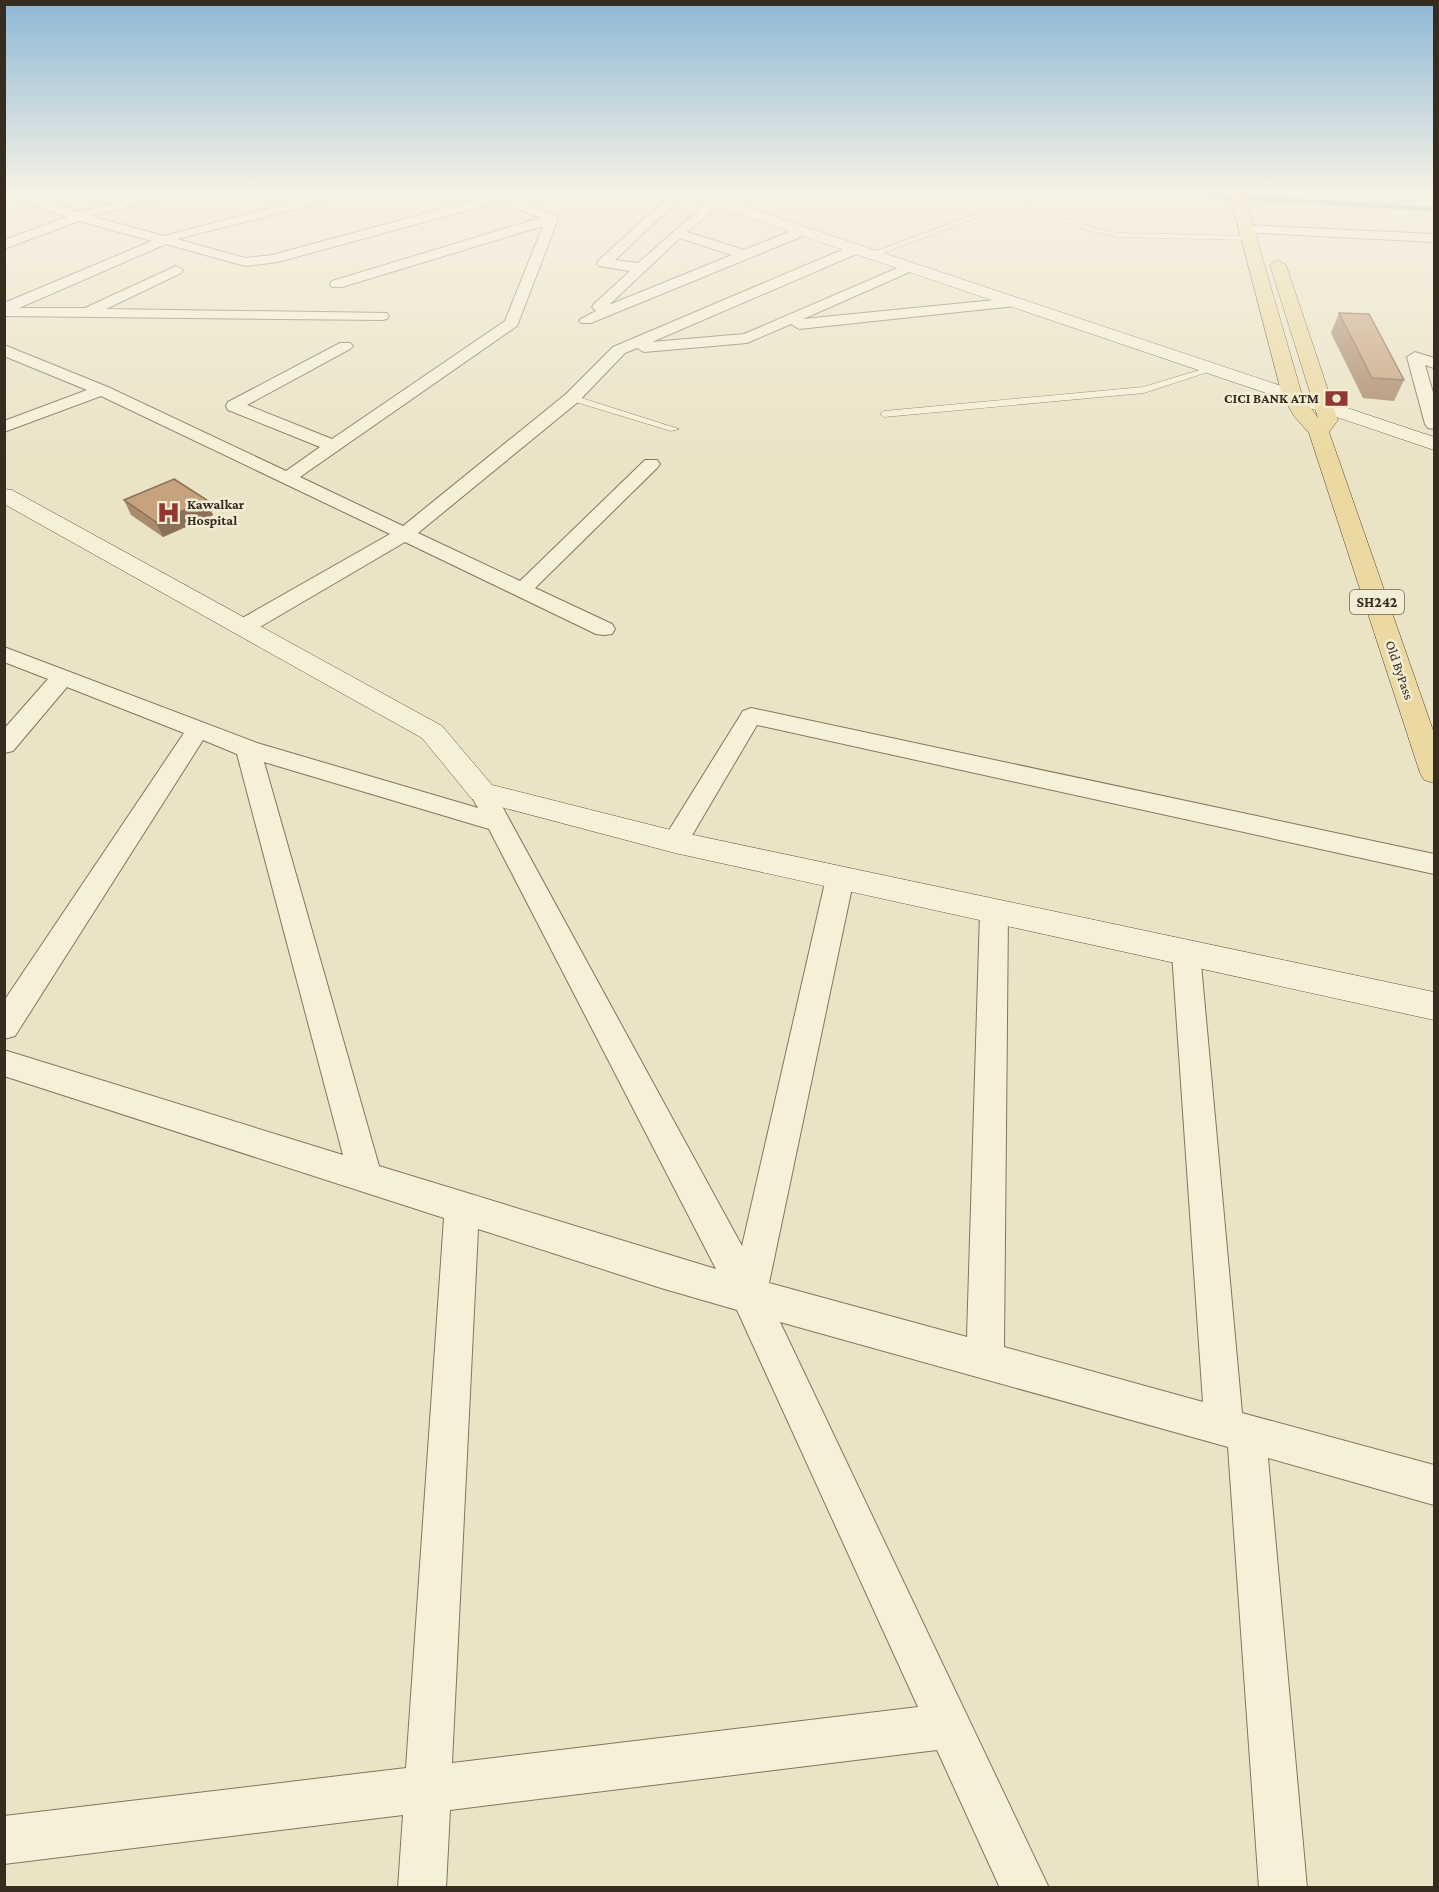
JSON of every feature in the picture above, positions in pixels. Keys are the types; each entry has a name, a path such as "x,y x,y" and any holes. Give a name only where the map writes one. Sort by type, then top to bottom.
{"main road":[{"name":"Old ByPass","path":"1261,279 1292,395 1301,412 1319,432 1434,772"},
{"name":"Old ByPass","path":"1283,279 1328,420 1319,432"}],"street":[{"path":"4,310 75,279"},
{"path":"84,314 157,279"},
{"path":"337,284 353,279"},
{"path":"286,478 335,447 512,324 529,279"},
{"path":"629,279 586,320 685,279"},
{"path":"245,626 405,534 572,398 619,350 796,279"},
{"path":"619,350 747,338 881,279"},
{"path":"946,279 1434,444"},
{"path":"772,327 1015,302"},
{"path":"4,310 84,314 382,316"},
{"path":"335,447 234,406 345,346"},
{"path":"4,350 102,390 604,629"},
{"path":"1434,363 1415,357 1434,424"},
{"path":"4,427 102,390"},
{"path":"522,590 651,464"},
{"path":"4,495 245,626 432,732 490,807 749,1295 1025,1887"},
{"path":"4,654 248,749 490,807 675,843 1434,1006"},
{"path":"4,745 63,676"},
{"path":"675,843 751,716 1434,864"},
{"path":"4,1027 198,729"},
{"path":"248,749 366,1178"},
{"path":"749,1295 840,878"},
{"path":"985,1360 994,912"},
{"path":"1186,953 1283,1887"},
{"path":"4,1063 661,1271 1434,1485"},
{"path":"422,1887 462,1208"},
{"path":"4,1840 949,1726"}],"lane":[{"path":"884,414 1144,390 1214,369"},
{"path":"572,398 674,429"}],"building":[{"path":"1339,313 1369,314 1404,380 1372,378"},
{"path":"174,479 207,500 156,522 124,500"}],"place":[{"name":"CICI BANK ATM","path":"1337,398"},
{"name":"Kawalkar Hospital","path":"169,512"}]}
